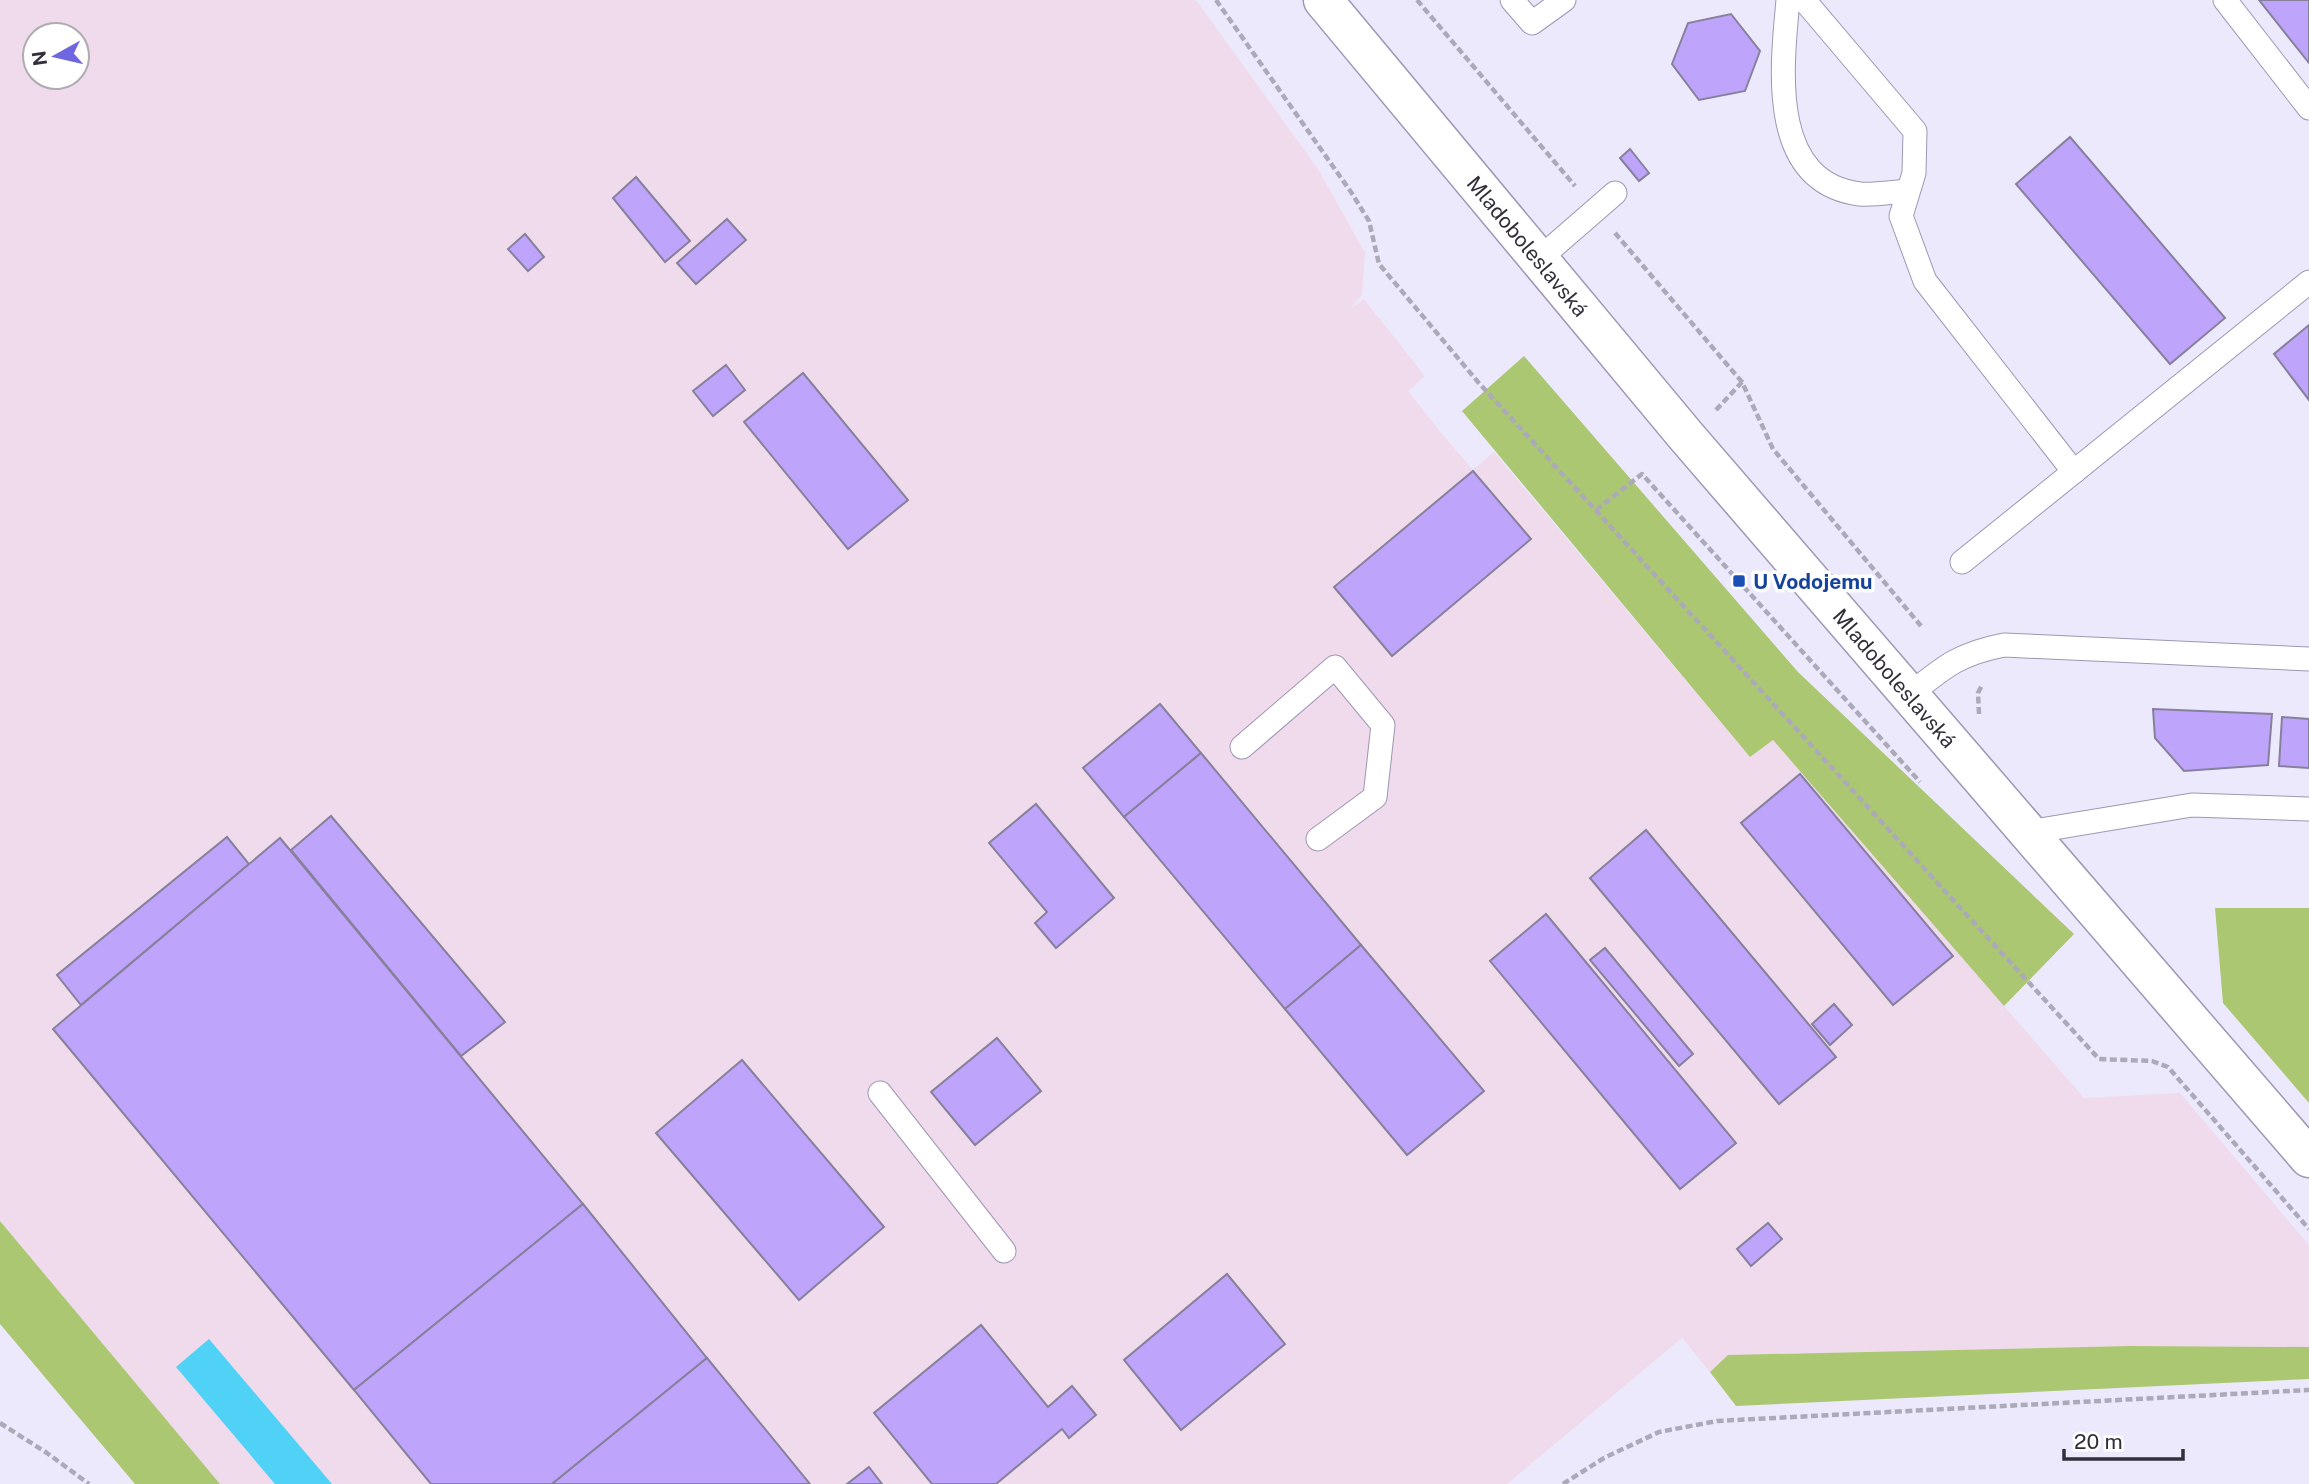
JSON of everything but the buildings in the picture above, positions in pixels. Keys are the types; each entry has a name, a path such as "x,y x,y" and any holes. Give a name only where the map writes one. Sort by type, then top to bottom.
{"main road":[{"name":"Mladoboleslavská","path":"1323,0 1538,260 1908,696 2029,832 2309,1158"}],"lane":[{"path":"1512,0 1532,23 1564,0"},
{"path":"1788,0 1783,59 1784,102 1795,153 1825,182 1859,194 1908,191"},
{"path":"1804,0 1915,131 1914,173 1901,216 1925,281 2074,472"},
{"path":"2225,0 2309,108"},
{"path":"1538,260 1615,193"},
{"path":"1962,562 2309,282"},
{"path":"1908,696 1951,661 1978,650 2004,645 2309,659"},
{"path":"1242,747 1335,667 1383,725 1375,797 1318,839"},
{"path":"2029,832 2192,805 2309,808"},
{"path":"880,1093 1004,1251"}],"path":[{"path":"1216,0 1369,221 1379,264 1478,382 2099,1059 2152,1061 2168,1067 2309,1229"},
{"path":"1716,410 1742,382 1773,449 1920,626"},
{"path":"1595,510 1642,474 1920,782"},
{"path":"1563,1484 1604,1458 1659,1432 1717,1421 2309,1390"},
{"path":"0,1423 47,1452 89,1484"}],"shaded area":[{"path":"0,0 1196,0 1318,169 1365,253 1362,295 1350,309 1364,299 1425,376 1408,391 1473,470 1494,452 1750,757 1773,740 2084,1098 2180,1093 2309,1245 2309,1347 2130,1346 1728,1355 1710,1372 1682,1338 1507,1484 220,1484 0,1221"}],"green space":[{"path":"1524,356 1798,672 2074,934 2004,1006 1773,740 1750,757 1462,411"},
{"path":"2215,908 2309,908 2309,1103 2223,1003"},
{"path":"0,1221 220,1484 135,1484 0,1324"},
{"path":"2130,1346 2309,1347 2309,1379 1736,1406 1710,1372 1728,1355"}],"water":[{"path":"209,1339 332,1484 275,1484 176,1367"}],"place":[{"name":"U Vodojemu","path":"1739,581"}]}
